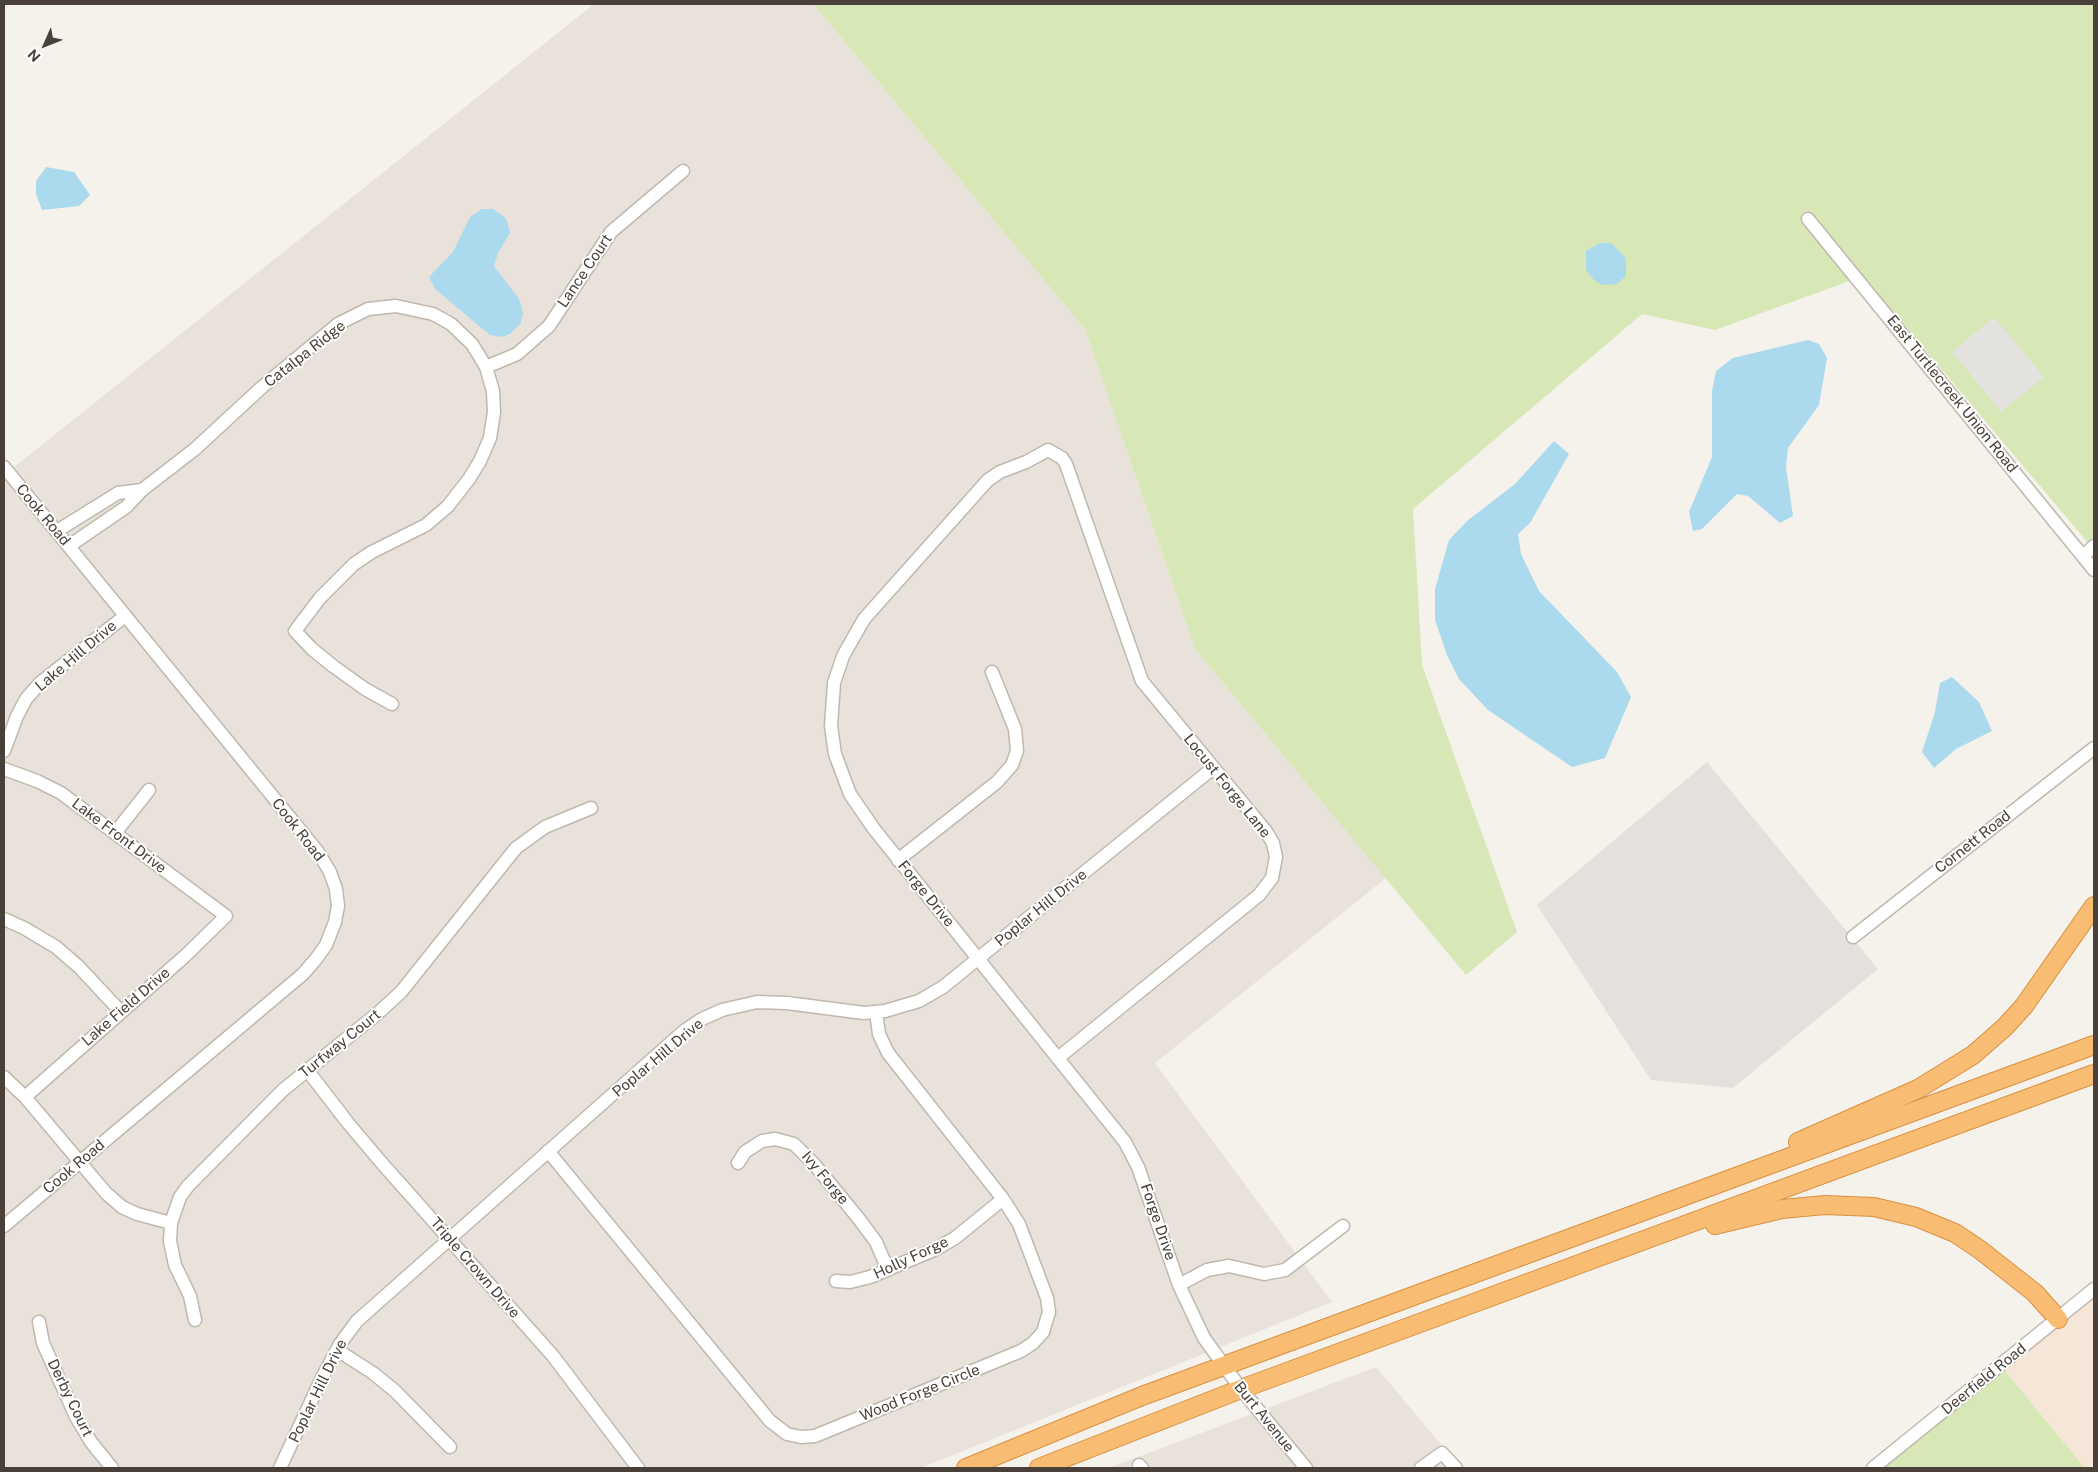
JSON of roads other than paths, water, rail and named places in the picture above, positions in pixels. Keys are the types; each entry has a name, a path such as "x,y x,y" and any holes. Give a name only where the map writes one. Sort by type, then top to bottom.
{"highway":[{"path":"1559,1242 1879,1107 1943,1075 1989,1042 2024,1006 2094,906"},
{"path":"966,1468 1078,1421 1223,1366 2094,1045"},
{"path":"1039,1468 1241,1389 2094,1074"},
{"path":"1642,1241 1782,1210 1824,1205 1853,1205 1895,1211 1942,1227 1979,1248 2035,1293 2058,1318"}],"street":[{"name":"Lance Court","path":"486,367 517,354 549,326 611,232 682,171"},
{"name":"East Turtlecreek Union Road","path":"1808,218 2094,570"},
{"name":"Catalpa Ridge","path":"69,546 126,507 142,490 195,449 261,388 338,324 368,309 396,306 433,314 451,324 472,344 486,367 493,391 494,412 490,438 480,461 469,480 448,506 426,525 372,552 354,564 320,598 295,631 312,649 333,666 365,689 392,704"},
{"name":"Locust Forge Lane","path":"1048,450 1062,458 1066,464 1142,681 1265,830 1273,843 1276,857 1272,878 1260,895 1058,1058"},
{"name":"Forge Drive","path":"1048,450 1026,462 1000,472 988,480 864,618 852,636 840,662 834,683 831,704 831,726 835,754 857,806 1132,1154 1153,1207 1179,1285 1204,1338 1223,1366"},
{"name":"Cook Road","path":"4,467 318,852 330,872 336,889 338,906 335,922 326,945 303,974 4,1226"},
{"name":"Catalpa Ridge","path":"57,531 118,493 142,490"},
{"path":"2083,556 2094,546"},
{"name":"Lake Hill Drive","path":"4,751 17,716 31,693 40,683 125,616"},
{"path":"898,860 997,782 1012,765 1017,752 1015,730 992,672"},
{"name":"Cornett Road","path":"1853,937 2094,748"},
{"name":"Lake Front Drive","path":"4,768 61,793 226,916"},
{"name":"Poplar Hill Drive","path":"280,1468 336,1350 357,1321 684,1032 702,1019 722,1010 758,1002 843,1011 876,1012 906,1006 919,1001 943,987 1213,768"},
{"path":"115,833 149,790"},
{"name":"Turfway Court","path":"195,1320 190,1296 175,1265 172,1253 170,1223 180,1197 198,1174 283,1090 401,992 516,848 545,827 591,808"},
{"name":"Lake Field Drive","path":"24,1096 185,956 226,916"},
{"path":"4,919 24,928 56,948 79,967 121,1012"},
{"name":"Wood Forge Circle","path":"548,1152 780,1431 801,1437 815,1436 1021,1351 1038,1338 1048,1319 1047,1298 1020,1224 1003,1199 888,1053 878,1034 876,1012"},
{"name":"Triple Crown Drive","path":"308,1071 348,1123 553,1356 638,1468"},
{"path":"4,1077 24,1096 106,1193 122,1207 136,1214 170,1223"},
{"name":"Ivy Forge","path":"738,1163 745,1152 762,1141 775,1138 794,1144 814,1164 865,1227 883,1254 888,1270"},
{"name":"Holly Forge","path":"836,1281 857,1281 936,1249 955,1238 1003,1199"},
{"path":"1179,1285 1207,1270 1229,1266 1264,1274 1285,1270 1343,1226"},
{"name":"Deerfield Road","path":"1873,1468 2094,1289"},
{"name":"Derby Court","path":"39,1322 43,1342 76,1417 91,1442 112,1468"},
{"path":"336,1350 373,1373 395,1391 450,1447"},
{"name":"Burt Avenue","path":"1223,1366 1306,1468"},
{"path":"1421,1468 1442,1452 1456,1468"}],"water":[{"path":"46,167 74,172 90,195 79,206 42,210 36,194 36,181"},
{"path":"482,209 493,209 506,218 510,233 498,253 494,266 519,299 523,313 521,323 510,334 502,337 490,335 435,289 429,277 453,252 470,217"},
{"path":"1600,243 1611,243 1626,258 1626,276 1617,284 1603,285 1594,280 1586,270 1586,251"},
{"path":"1808,340 1819,344 1827,358 1819,405 1788,448 1786,467 1793,516 1780,523 1748,496 1737,494 1702,529 1693,531 1689,512 1712,457 1712,391 1716,371 1733,358"},
{"path":"1554,441 1569,454 1530,523 1518,534 1521,554 1539,591 1617,672 1631,697 1605,758 1572,767 1488,710 1459,679 1447,655 1435,620 1435,589 1449,540 1467,521 1515,484"},
{"path":"1952,677 1979,702 1992,731 1956,749 1934,768 1922,752 1935,712 1940,683"}]}
